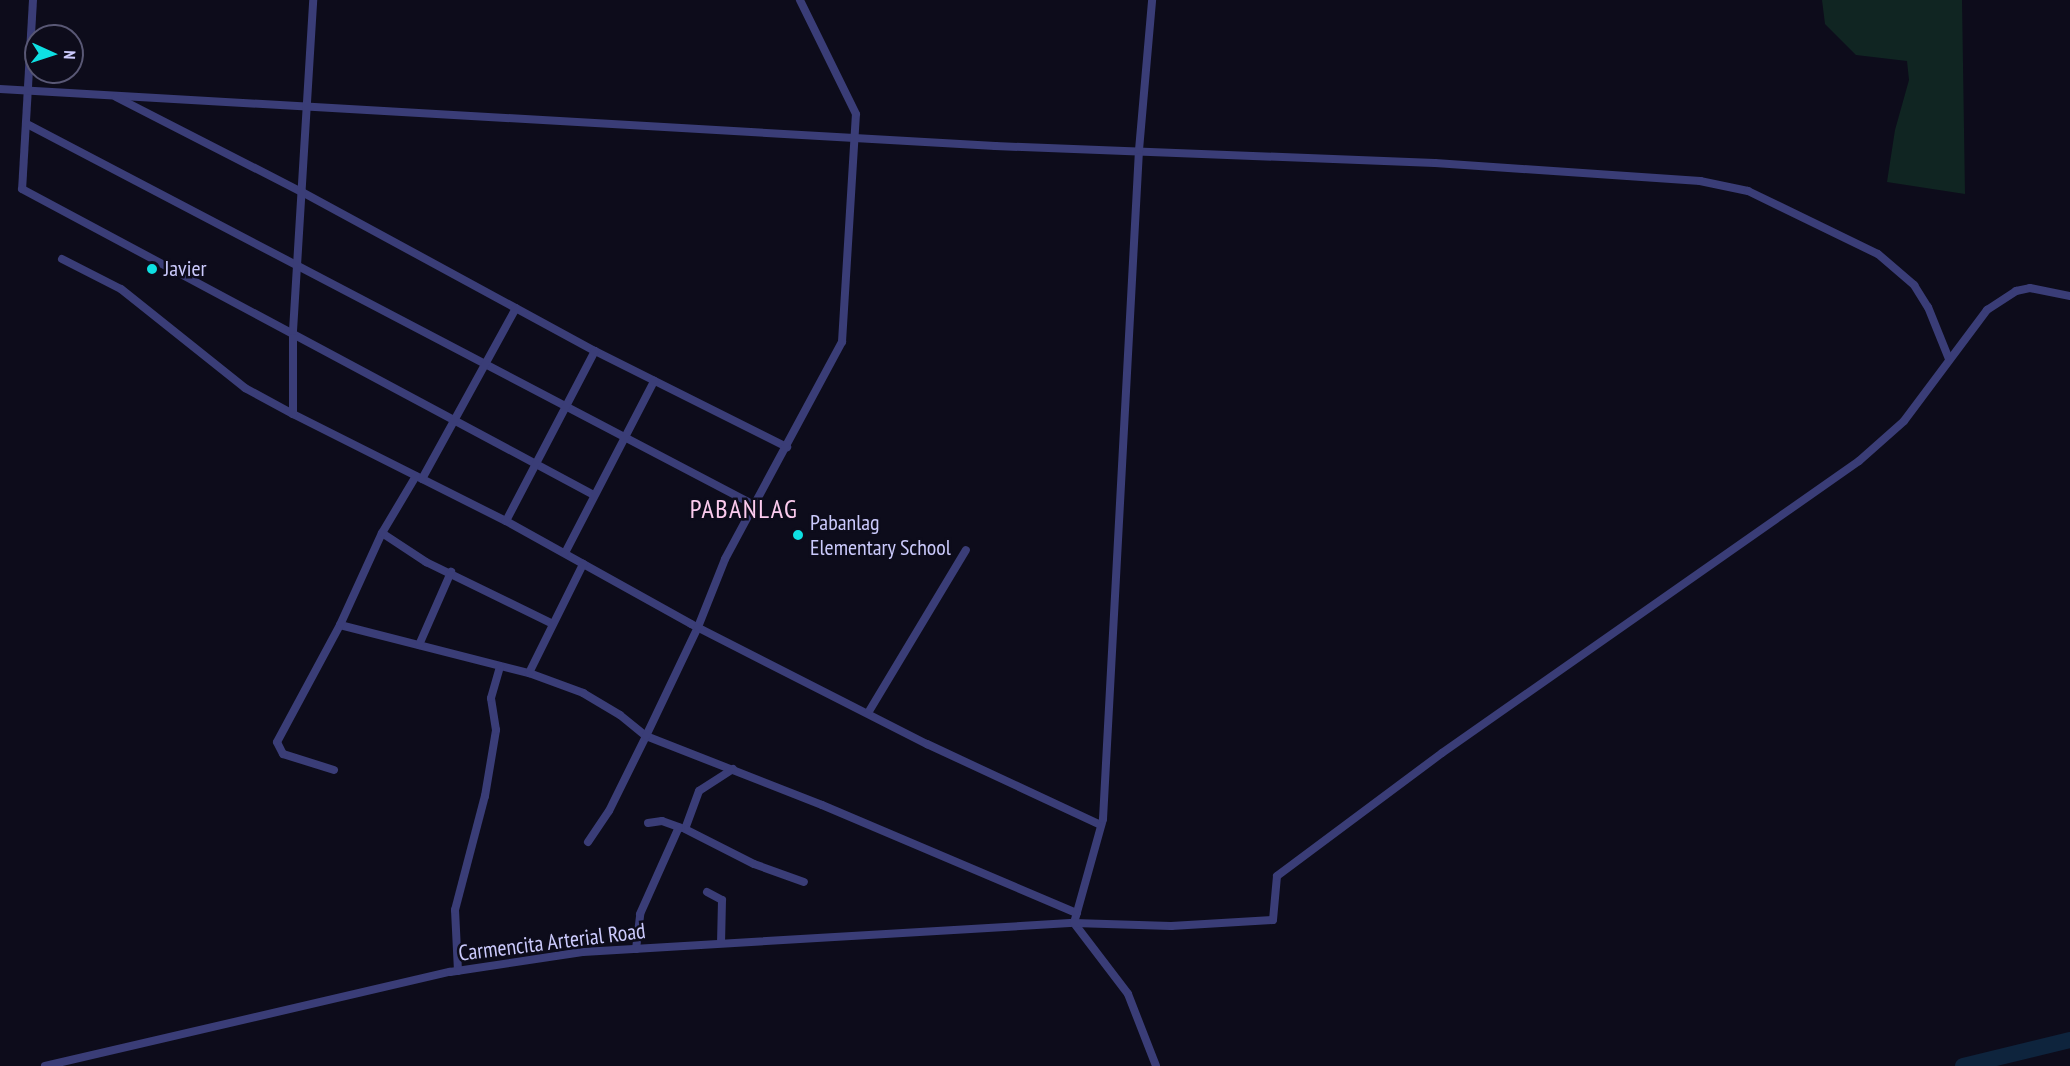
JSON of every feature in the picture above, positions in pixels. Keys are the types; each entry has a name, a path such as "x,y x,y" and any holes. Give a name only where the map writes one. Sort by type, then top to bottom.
{"street":[{"path":"33,0 22,189 293,331 594,495"},
{"path":"293,414 293,331 313,0"},
{"path":"588,842 609,812 698,627 725,559 756,506 842,342 856,114 800,0"},
{"path":"1152,0 1139,150 1101,825 1074,923 1128,994 1156,1066"},
{"path":"0,89 854,138 1632,175 1700,181 1748,191 1878,254 1914,285 1928,307 1949,359"},
{"path":"113,95 302,192 595,351 787,447"},
{"path":"27,124 756,506"},
{"path":"63,259 120,289 245,388 506,521 698,627 1101,825"},
{"path":"1949,359 1987,310 2016,291 2030,288 2070,296"},
{"path":"334,770 283,754 277,742 340,625 382,533 419,477 516,308"},
{"path":"506,521 595,351"},
{"name":"Carmencita Arterial Road","path":"45,1066 458,971 583,952 1074,923 1171,926 1273,920 1277,876 1442,753 1859,461 1904,421 1949,359"},
{"path":"566,553 654,381"},
{"path":"382,533 451,572 553,624"},
{"path":"868,712 966,550"},
{"path":"529,673 583,564"},
{"path":"419,645 451,572"},
{"path":"340,625 529,673 583,693 620,715 645,736 733,769 1077,913"},
{"path":"458,971 455,910 485,796 496,730 491,698 500,666"},
{"path":"636,949 640,914 699,791 733,769"},
{"path":"648,823 662,821 682,828 754,864 804,882"},
{"path":"707,892 722,900 721,943"}],"green space":[{"path":"1822,0 1962,0 1965,194 1887,182 1895,130 1909,80 1907,61 1856,55 1825,24"}],"waterway":[{"path":"1963,1066 2070,1040"}],"place":[{"name":"Javier","path":"152,269"},
{"name":"Pabanlag Elementary School","path":"798,535"}],"district":[{"name":"PABANLAG","path":"744,509"}]}
